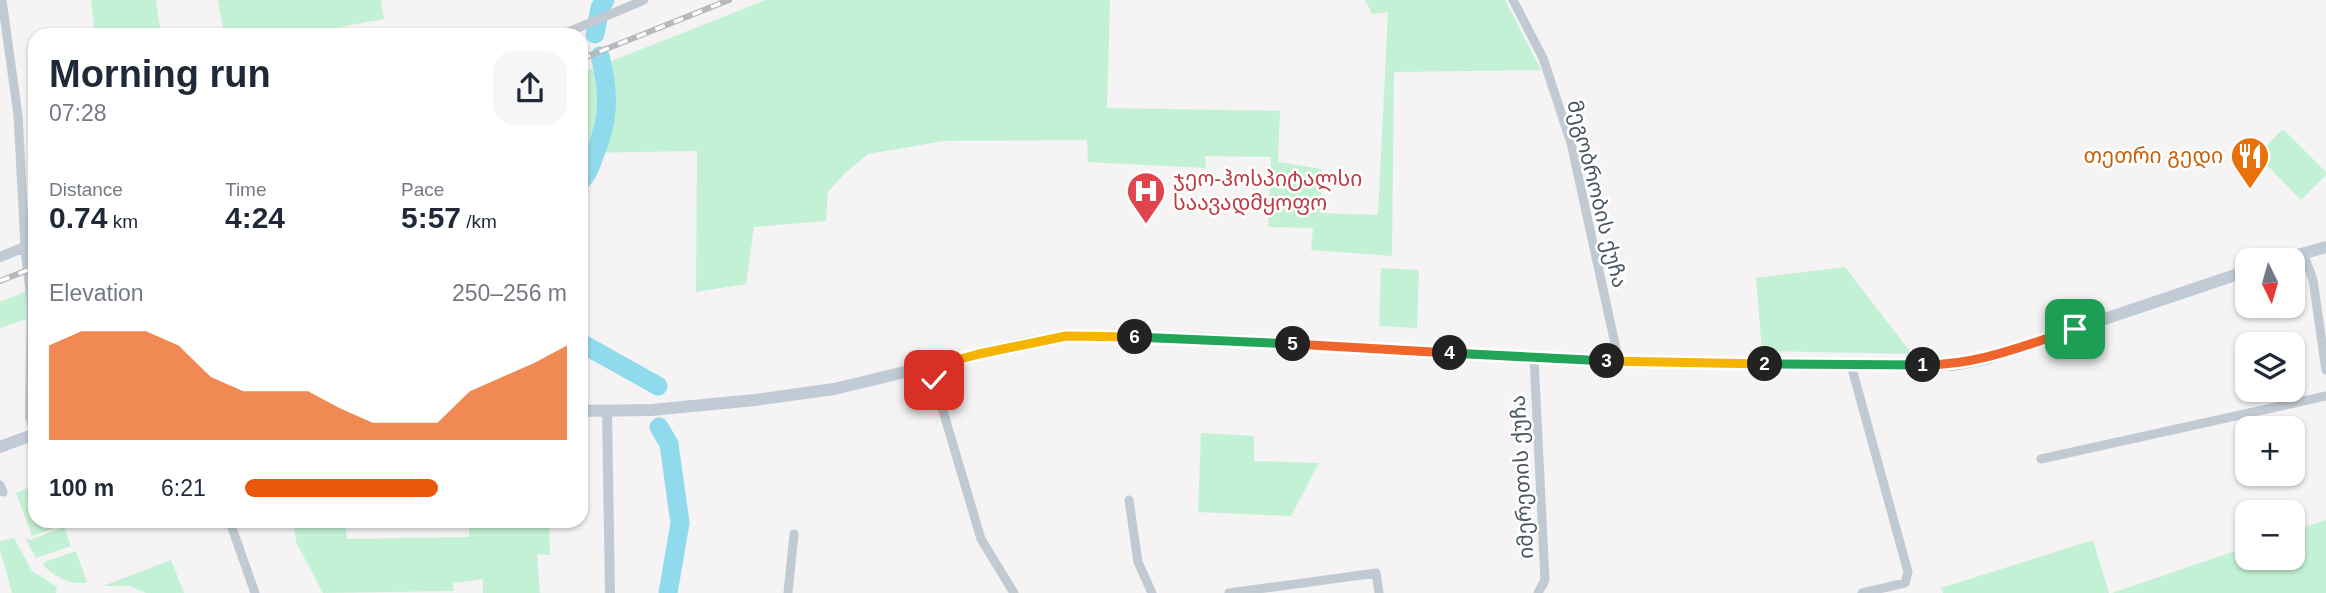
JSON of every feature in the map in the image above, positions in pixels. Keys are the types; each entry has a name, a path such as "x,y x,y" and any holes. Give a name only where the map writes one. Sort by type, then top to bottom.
{"main road":[{"path":"588,411 651,410 834,389 1021,344 1066,336 1211,339 1619,362 1953,365 1989,358 2235,275"},
{"path":"0,447 28,437"}],"street":[{"path":"2,0 18,115 28,223"},
{"path":"580,28 644,0"},
{"name":"მეგობრობის ქუჩა","path":"1514,0 1543,58 1571,143 1619,362"},
{"path":"0,257 28,246"},
{"path":"2321,248 2311,261 2311,271 2326,370"},
{"path":"2305,258 2311,271"},
{"name":"იმერეთის ქუჩა","path":"1534,358 1545,580 1538,593"},
{"path":"1851,365 1908,572 1905,583 1862,593"},
{"path":"930,367 981,539 1014,593"},
{"path":"2041,459 2326,396"},
{"path":"607,412 610,593"},
{"path":"1129,500 1138,562 1152,593"},
{"path":"232,528 255,593"},
{"path":"788,593 794,534"},
{"path":"1230,593 1376,573 1379,593"}],"green space":[{"path":"91,0 156,0 160,28 94,28"},
{"path":"218,0 381,0 384,19 334,28 223,28"},
{"path":"766,0 1110,0 1107,108 1280,111 1278,162 1322,169 1320,213 1378,215 1388,12 1372,14 1365,0 1505,0 1541,70 1394,72 1392,256 1311,250 1313,228 1268,227 1271,157 1205,156 1206,168 1088,162 1087,140 944,141 868,154 828,192 826,221 754,227 746,284 696,292 697,151 588,153 588,70"},
{"path":"2283,129 2326,172 2301,200 2257,155"},
{"path":"1845,267 1912,354 1762,351 1756,278"},
{"path":"1381,268 1419,270 1417,328 1379,326"},
{"path":"28,291 28,318 0,328 0,302"},
{"path":"1201,433 1254,436 1254,461 1319,463 1291,516 1198,512"},
{"path":"28,488 28,525 16,493"},
{"path":"2326,520 2326,593 2112,593 2235,551 2235,570 2305,570 2305,527"},
{"path":"29,528 54,528 32,536"},
{"path":"64,528 71,546 36,558 25,538 30,540"},
{"path":"295,528 346,528 347,539 469,537 469,528 549,528 550,555 537,554 540,593 483,593 483,579 453,583 454,591 323,593 296,542"},
{"path":"14,538 32,571 57,587 56,593 12,593 0,541"},
{"path":"2093,540 2109,593 1943,593 1941,588"},
{"path":"76,551 87,582 75,583 63,579 43,565 45,562"},
{"path":"171,560 184,593 146,593 130,586 103,586"}],"waterway":[{"path":"595,34 600,8 605,0"},
{"path":"588,171 605,119 606,95 600,56"},
{"path":"588,347 658,386"},
{"path":"659,427 669,444 680,523 668,593"}],"railway":[{"path":"588,56 729,0"},
{"path":"0,281 28,270"}],"place":[{"name":"თეთრი გედი","path":"2250,190"},
{"name":"ჯეო-ჰოსპიტალსი საავადმყოფო","path":"1146,225"}],"route":[{"path":"934,380 930,367 1021,344 1066,336 1211,339 1619,362 1953,365 1989,358 2075,329"}]}
